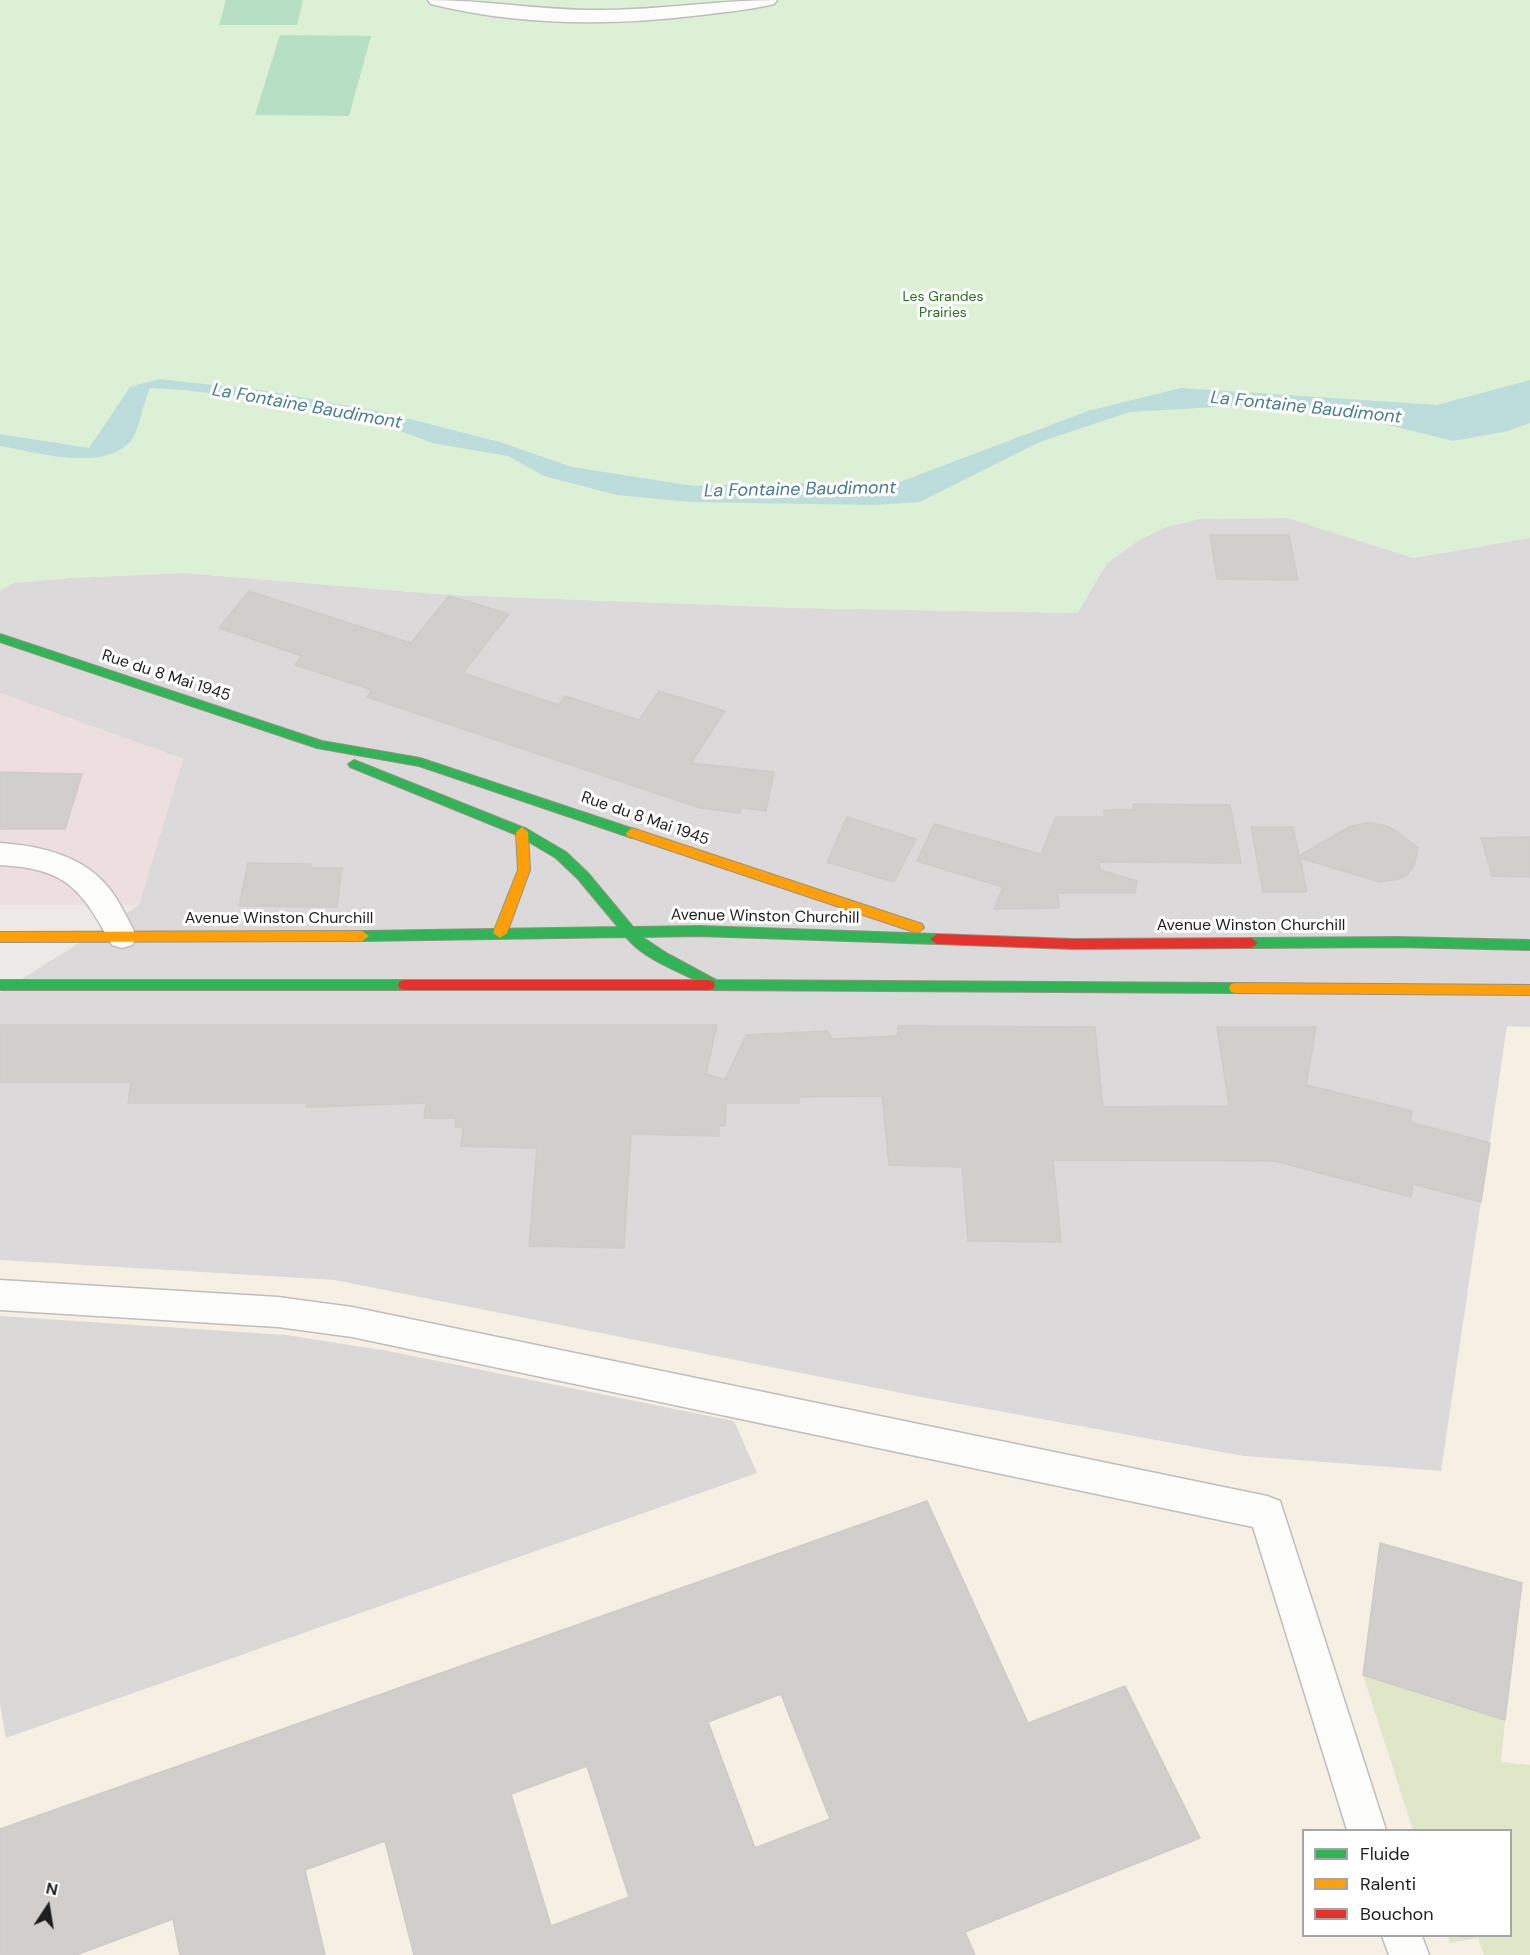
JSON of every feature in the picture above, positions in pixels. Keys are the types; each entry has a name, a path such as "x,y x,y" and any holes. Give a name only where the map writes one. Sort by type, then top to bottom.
{"main road":[{"name":"Rue du 8 Mai 1945","path":"0,638 321,745 420,762 953,940"},
{"name":"Rue du 8 Mai 1945","path":"321,745 364,770 522,831 561,855 583,876 627,932 655,954 718,985"},
{"path":"500,933 524,870 522,831"},
{"name":"Avenue Winston Churchill","path":"0,937 748,932 1073,944 1397,942 1530,945"},
{"path":"0,986 718,985 1530,990"}],"lane":[{"path":"438,0 526,15 612,18 703,11 768,0"},
{"path":"0,854 37,858 71,871 84,880 100,897 122,937"},
{"path":"0,1295 278,1312 352,1322 1267,1513 1366,1829"},
{"path":"1403,1937 1409,1955"}],"shaded area":[{"path":"1288,518 1413,558 1530,538 1530,1027 1507,1027 1442,1471 1243,1456 921,1397 334,1280 0,1260 0,993 139,905 183,759 0,693 0,591 14,583 185,573 450,595 798,608 1077,613 1107,563 1138,541 1163,528 1198,519"},
{"path":"0,693 183,759 139,905 0,905"},
{"path":"1507,1026 1530,1027 1530,1955 0,1955 0,1260 334,1280 921,1397 1243,1456 1441,1471"},
{"path":"0,1316 286,1335 388,1351 734,1421 757,1473 6,1738 0,1704"}],"green space":[{"name":"Les Grandes Prairies","path":"0,0 1530,0 1530,538 1413,558 1288,518 1198,519 1163,528 1138,541 1107,563 1078,613 798,608 450,595 185,573 14,583 0,590"},
{"path":"226,0 303,0 297,25 219,25"},
{"path":"280,35 371,36 349,116 255,115"},
{"path":"1363,1675 1505,1720 1501,1762 1530,1765 1530,1955 1484,1955 1478,1938 1450,1943 1447,1937 1512,1937 1512,1829 1413,1829"}],"water":[{"name":"La Fontaine Baudimont","path":"159,379 268,391 382,412 500,442 572,467 694,486 773,483 897,483 1088,411 1181,388 1437,405 1530,380 1530,423 1508,431 1453,441 1356,417 1266,404 1130,412 1040,442 920,502 874,505 691,502 617,495 544,476 508,456 432,443 369,419 264,400 184,390 150,388 131,441 119,451 104,456 68,458 0,446 0,434 89,448 130,387"}],"building":[{"path":"1210,535 1289,535 1298,580 1217,579"},
{"path":"249,591 411,643 449,596 509,614 463,673 559,705 565,696 639,720 659,691 725,711 691,763 774,772 766,811 741,808 740,813 700,808 367,697 372,690 295,665 302,656 219,628"},
{"path":"0,772 82,774 65,829 0,829"},
{"path":"1133,804 1230,805 1241,863 1099,862 1100,870 1137,881 1135,893 1058,893 1059,908 994,909 1003,887 917,861 934,824 1041,854 1056,817 1104,817 1104,810 1134,810"},
{"path":"847,817 916,839 894,882 827,862"},
{"path":"1367,823 1384,825 1395,830 1418,848 1414,865 1408,874 1399,879 1380,882 1300,858 1307,892 1263,892 1251,827 1293,827 1299,856 1349,827"},
{"path":"1530,837 1530,877 1492,876 1481,838"},
{"path":"248,863 311,864 311,868 342,868 337,907 239,906"},
{"path":"0,1025 717,1025 706,1074 725,1080 746,1035 827,1031 832,1039 898,1036 898,1026 1095,1027 1103,1107 1229,1106 1217,1027 1316,1027 1306,1085 1412,1111 1410,1122 1490,1143 1481,1202 1413,1184 1411,1197 1275,1161 1053,1160 1061,1242 968,1241 962,1167 889,1165 882,1096 799,1097 799,1103 726,1103 725,1126 719,1125 719,1136 631,1134 624,1248 529,1246 537,1148 461,1146 463,1128 455,1127 456,1118 424,1118 426,1103 307,1107 307,1103 128,1103 131,1082 0,1082"},
{"path":"927,1501 1028,1723 1125,1686 1200,1838 965,1932 975,1955 414,1955 385,1841 305,1870 325,1955 180,1955 173,1919 76,1955 0,1955 0,1829","holes":["781,1694 830,1819 755,1848 708,1722","587,1766 629,1897 551,1926 511,1794"]},
{"path":"1380,1543 1522,1583 1505,1720 1363,1675"}],"traffic: fast":[{"path":"0,638 321,745 420,762 632,833"},
{"path":"354,764 522,832 561,855 583,876 636,940 663,958 710,981"},
{"path":"362,936 699,931 937,939"},
{"path":"1251,943 1397,942 1530,945"},
{"path":"0,985 405,985"},
{"path":"708,985 1236,988"}],"traffic: slow":[{"path":"500,933 524,870 522,832"},
{"path":"632,833 917,928"},
{"path":"0,937 362,936"},
{"path":"1236,988 1530,990"}],"traffic: jam":[{"path":"937,939 1073,944 1251,943"},
{"path":"405,985 708,985"}]}
